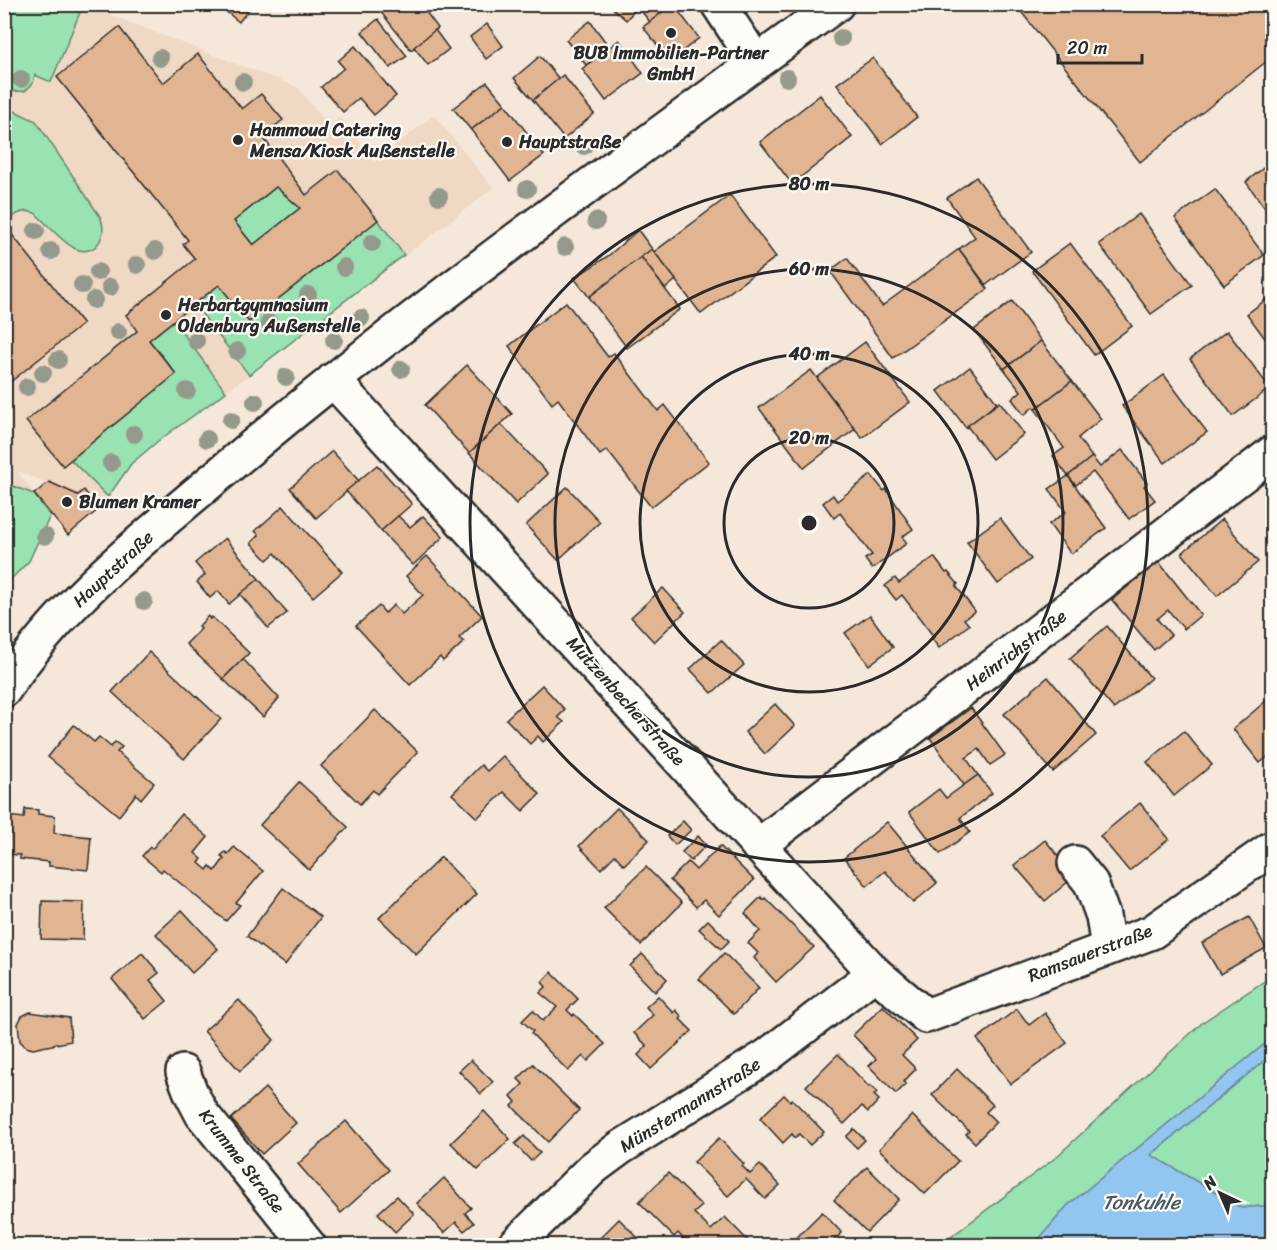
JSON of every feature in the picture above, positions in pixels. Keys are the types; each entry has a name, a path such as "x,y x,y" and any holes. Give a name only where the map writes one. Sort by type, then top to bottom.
{"street":[{"path":"718,4 756,62"},
{"name":"Hauptstraße","path":"10,678 94,584 180,508 333,380 530,228 837,4"},
{"name":"Mutzenbecherstraße","path":"333,380 875,973 926,1016"},
{"name":"Heinrichstraße","path":"758,846 1272,453"},
{"name":"Ramsauerstraße","path":"926,1016 1152,932 1272,848"},
{"path":"1075,863 1091,883 1103,916 1108,948"},
{"name":"Münstermannstraße","path":"513,1245 593,1168 766,1056 875,973"},
{"name":"Krumme Straße","path":"183,1072 202,1114 309,1245"}],"shaded area":[{"name":"Herbartgymnasium Oldenburg Außenstelle","path":"4,5 84,5 297,87 329,126 340,117 375,162 434,115 493,188 249,375 158,441 131,464 99,509 84,490 78,495 17,471 34,494 5,483"}],"green space":[{"path":"5,4 83,5 51,82 35,75 33,83 25,91 5,92"},
{"path":"6,107 36,121 99,215 103,229 102,236 94,247 89,250 74,248 35,213 26,211 19,213 5,224"},
{"path":"276,187 300,208 253,245 234,221"},
{"path":"378,220 404,255 249,375 194,304 219,285 249,322"},
{"path":"174,321 226,392 158,441 131,464 108,497 71,460 176,374 149,340"},
{"path":"5,483 34,494 50,516 29,561 5,585"},
{"path":"1272,976 1272,1038 1067,1206 1034,1245 939,1246 1055,1158 1203,1022"},
{"path":"1272,1054 1272,1205 1242,1208 1151,1155"}],"water":[{"name":"Tonkuhle","path":"1272,1038 1272,1054 1151,1155 1242,1208 1272,1205 1272,1245 1034,1245 1067,1206"}],"building":[{"path":"217,4 253,4 239,22"},
{"path":"389,4 420,4 438,28 411,50 380,11"},
{"path":"608,4 653,4 660,14 650,22 638,7 626,20"},
{"name":"BUB Immobilien-Partner GmbH","path":"673,4 699,38 670,61 643,27"},
{"path":"1015,4 1272,4 1272,57 1140,162"},
{"path":"378,19 407,56 390,68 362,32"},
{"path":"590,21 610,48 586,65 566,40"},
{"path":"487,24 503,46 486,59 470,37"},
{"path":"119,27 163,83 198,54 242,109 261,94 283,120 262,136 306,195 338,170 378,220 249,322 219,285 194,304 149,340 176,374 63,466 26,421 137,331 126,315 195,259 183,244 188,240 57,77","holes":["276,187 300,208 253,245 234,221"]},
{"path":"435,30 449,49 428,65 414,47"},
{"name":"Hauptstraße","path":"619,40 643,73 606,101 582,69"},
{"path":"355,46 396,96 374,115 359,98 343,112 321,87 344,68 338,61"},
{"path":"540,56 559,79 533,100 514,78"},
{"path":"873,58 917,117 882,144 837,84"},
{"path":"563,75 594,114 564,139 533,100"},
{"path":"487,82 505,104 471,130 453,108"},
{"path":"820,95 852,137 792,184 760,142"},
{"name":"Hauptstraße","path":"505,104 544,155 510,181 471,130"},
{"path":"1272,161 1272,218 1246,182"},
{"path":"976,177 1031,252 986,285 959,249 975,237 947,198"},
{"path":"1215,189 1264,255 1224,285 1175,218"},
{"path":"730,195 776,257 701,314 654,252"},
{"path":"1139,214 1192,285 1151,314 1099,244"},
{"path":"638,230 652,249 589,297 574,278 608,256"},
{"path":"10,232 83,324 4,387 4,236"},
{"path":"1070,243 1132,326 1094,355 1032,271"},
{"path":"652,249 676,280 665,289 641,257"},
{"path":"959,249 988,289 893,358 830,271 847,258 882,306"},
{"path":"641,257 680,309 627,348 589,297"},
{"path":"1272,295 1272,348 1247,314"},
{"path":"1012,301 1041,341 1004,369 974,330"},
{"path":"566,302 608,357 614,353 658,411 665,405 709,462 651,507 607,450 600,455 558,399 552,404 509,346"},
{"path":"1227,331 1270,388 1233,416 1190,359"},
{"path":"1041,341 1072,381 1024,415 1012,399 1021,391 1004,369"},
{"path":"865,342 910,402 862,438 817,378"},
{"path":"467,365 512,414 469,453 425,405"},
{"path":"970,367 997,403 966,428 938,391"},
{"path":"811,370 855,429 804,468 759,408"},
{"path":"1164,375 1207,432 1165,463 1122,406"},
{"path":"1072,381 1101,419 1078,438 1092,457 1068,476 1053,456 1064,448 1035,409"},
{"path":"1000,402 1024,434 992,459 967,426"},
{"path":"501,424 548,474 516,504 469,453"},
{"path":"1122,450 1147,483 1144,486 1155,500 1129,519 1093,472 1076,485 1068,476 1092,457 1100,467"},
{"path":"332,451 359,481 316,518 290,488"},
{"path":"377,465 412,504 381,531 346,491"},
{"path":"871,475 884,491 886,489 913,529 902,537 907,543 872,569 865,559 872,555 840,513 834,518 823,503 833,495 837,501"},
{"path":"1068,476 1106,528 1071,554 1049,524 1066,512 1049,489"},
{"name":"Blumen Kramer","path":"49,482 78,495 84,490 99,509 68,535 34,494"},
{"path":"567,487 600,522 558,560 526,525"},
{"path":"283,506 342,572 313,597 275,553 267,560 251,543 259,535 255,531"},
{"path":"398,516 410,527 423,516 443,537 413,565 381,531"},
{"path":"1000,518 1031,559 998,584 967,542"},
{"path":"1222,519 1258,562 1217,596 1182,553"},
{"path":"225,538 259,579 229,604 218,591 210,598 197,582 205,575 195,563"},
{"path":"427,556 482,616 459,638 464,642 443,661 440,657 410,685 356,626 379,606 385,613 394,605 402,614 423,595 406,576"},
{"path":"934,557 958,584 956,586 975,611 964,619 969,625 939,648 932,639 934,637 902,595 896,600 885,586 895,578 899,583"},
{"path":"1158,561 1201,615 1184,629 1168,610 1157,619 1171,635 1154,650 1112,600"},
{"path":"259,579 287,613 268,628 240,594"},
{"path":"663,588 685,612 654,642 631,617"},
{"path":"870,615 893,647 869,665 845,633"},
{"path":"208,616 210,619 212,617 249,653 223,679 186,644 201,629 199,626"},
{"path":"1107,626 1151,678 1114,709 1070,658"},
{"path":"721,640 744,665 712,693 690,669"},
{"path":"149,652 221,719 184,759 112,692"},
{"path":"243,659 279,698 263,717 223,679"},
{"path":"1048,677 1096,735 1053,772 1004,714"},
{"path":"542,685 565,710 558,717 564,722 543,742 538,736 530,744 506,719"},
{"path":"1267,700 1272,706 1272,753 1260,763 1233,729"},
{"path":"775,704 795,726 765,754 745,732"},
{"path":"971,708 1005,755 990,765 979,749 966,758 978,775 964,785 930,738"},
{"path":"375,710 418,752 377,794 373,790 360,804 321,766"},
{"path":"74,725 94,742 99,737 111,747 115,742 122,747 117,752 154,783 141,799 136,794 119,816 48,757"},
{"path":"1184,731 1212,765 1174,796 1147,762"},
{"path":"503,756 540,794 523,811 504,792 477,818 452,794 481,765 487,771"},
{"path":"978,775 992,793 960,818 970,832 940,854 909,812 939,789 946,798"},
{"path":"299,782 348,827 309,870 260,825"},
{"path":"1140,803 1169,839 1129,871 1100,836"},
{"path":"617,808 649,840 624,865 615,855 601,869 579,846"},
{"path":"25,809 38,810 38,814 55,816 54,833 91,837 88,870 49,866 49,862 20,859 20,855 4,854 7,816 24,818"},
{"path":"181,814 208,837 195,853 202,859 199,863 207,870 210,866 215,871 224,859 221,856 225,852 228,854 234,847 263,871 236,903 240,905 226,921 163,869 161,872 142,856 150,847 152,849"},
{"path":"683,821 691,830 675,845 667,836"},
{"path":"887,822 937,883 913,903 885,871 867,886 844,858"},
{"path":"698,836 706,845 691,861 682,852"},
{"path":"1045,840 1075,876 1045,901 1014,865"},
{"path":"720,846 754,880 719,915 704,900 696,907 670,880 688,862 696,870"},
{"path":"441,857 477,894 416,954 379,918"},
{"path":"646,867 682,903 641,945 604,908"},
{"path":"283,888 321,917 285,965 247,936"},
{"path":"761,897 763,900 765,898 814,947 776,982 754,958 758,953 748,943 760,931 745,913"},
{"path":"42,901 84,902 83,940 41,939"},
{"path":"182,910 218,949 192,973 156,934"},
{"path":"1249,917 1266,948 1220,974 1202,943"},
{"path":"708,920 729,941 721,949 699,929"},
{"path":"142,953 159,973 150,980 167,1001 145,1019 112,979"},
{"path":"724,953 759,988 734,1014 699,979"},
{"path":"642,954 667,979 655,992 630,966"},
{"path":"551,972 578,999 567,1010 605,1044 588,1061 583,1056 568,1071 522,1021 533,1010 543,1021 557,1007 540,993 546,987 542,982"},
{"path":"658,996 674,1013 676,1010 682,1017 680,1019 692,1031 651,1069 638,1055 647,1046 634,1033 653,1015 646,1007"},
{"path":"239,1000 274,1040 240,1071 204,1031"},
{"path":"883,1006 917,1040 902,1055 916,1069 903,1082 906,1084 896,1094 869,1066 876,1059 853,1035"},
{"path":"1017,1009 1029,1025 1045,1013 1067,1043 1011,1084 977,1039"},
{"path":"30,1012 69,1018 71,1041 33,1049 26,1047 20,1041 18,1024 22,1016"},
{"path":"838,1054 869,1087 877,1092 874,1095 879,1100 868,1112 862,1106 844,1124 806,1086"},
{"path":"471,1060 493,1082 481,1094 459,1071"},
{"path":"533,1064 579,1110 548,1142 512,1106 516,1102 511,1096 523,1084 518,1079"},
{"path":"957,1069 993,1105 986,1112 996,1122 975,1143 966,1134 969,1131 932,1095"},
{"path":"265,1088 296,1123 262,1154 231,1119"},
{"path":"784,1095 790,1101 792,1099 824,1132 810,1145 799,1134 795,1138 792,1134 783,1143 760,1118"},
{"path":"484,1111 510,1139 478,1170 451,1143"},
{"path":"912,1115 958,1161 925,1194 879,1149"},
{"path":"346,1121 389,1170 341,1213 298,1164"},
{"path":"854,1129 865,1140 857,1148 846,1137"},
{"path":"524,1136 540,1153 531,1161 515,1144"},
{"path":"719,1138 744,1164 742,1166 750,1174 760,1165 780,1185 765,1199 746,1179 728,1196 694,1162"},
{"path":"867,1167 899,1199 867,1232 834,1200"},
{"path":"668,1173 702,1206 694,1213 711,1230 725,1217 753,1246 690,1246 678,1233 674,1237 639,1202"},
{"path":"444,1178 471,1208 465,1213 474,1223 464,1231 456,1222 444,1233 417,1203"},
{"path":"397,1196 414,1214 395,1232 378,1213"},
{"path":"822,1212 842,1233 831,1243 834,1246 788,1246"},
{"path":"619,1219 646,1246 594,1244"}],"place":[{"name":"BUB Immobilien-Partner GmbH","path":"671,33"},
{"name":"Hammoud Catering Mensa/Kiosk Außenstelle","path":"238,140"},
{"name":"Hauptstraße","path":"507,142"},
{"name":"Herbartgymnasium Oldenburg Außenstelle","path":"166,315"},
{"name":"Blumen Kramer","path":"67,502"}]}
